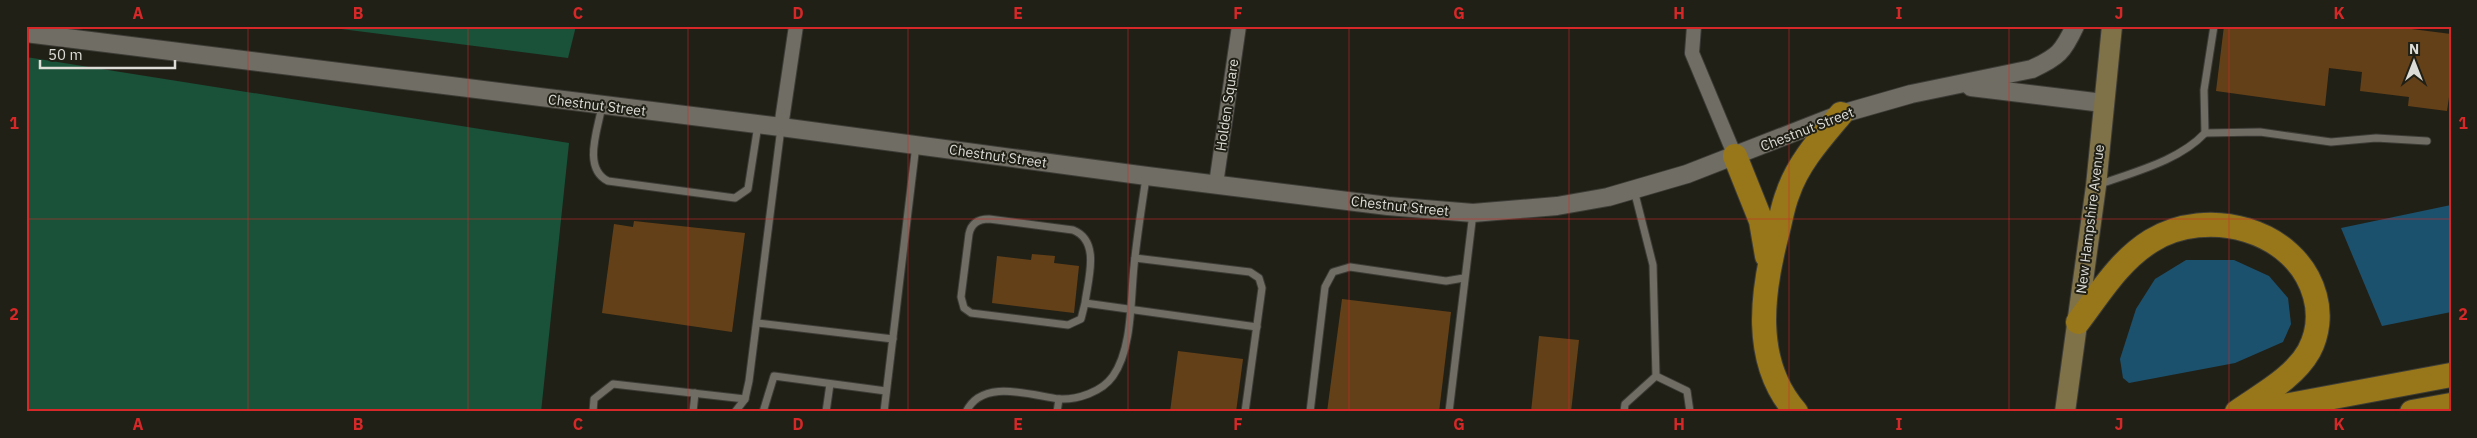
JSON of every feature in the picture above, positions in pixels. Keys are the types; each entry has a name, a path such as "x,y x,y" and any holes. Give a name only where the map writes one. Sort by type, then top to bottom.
{"highway":[{"path":"1796,412 1777,383 1765,347 1763,319 1768,266 1788,192 1811,151 1841,114"},
{"path":"1736,156 1761,221 1768,266"},
{"path":"2078,322 2117,270 2133,254 2153,240 2174,232 2200,226 2226,227 2250,231 2273,240 2288,251 2310,279 2318,316 2316,332 2309,351 2301,363 2276,386 2237,412"},
{"path":"2252,412 2451,375"},
{"path":"2412,412 2451,404"}],"main road":[{"name":"New Hampshire Avenue","path":"2065,412 2096,186 2112,26"}],"street":[{"path":"781,127 796,26"},
{"name":"Holden Square","path":"1216,184 1239,26"},
{"path":"1694,26 1692,53 1736,156"},
{"name":"Chestnut Street","path":"26,33 68,32 602,106 781,127 1388,206 1473,213 1558,206 1634,190 1736,156 1841,114 1911,94 2032,69 2049,61 2064,49 2075,26"},
{"name":"Chestnut Street","path":"1955,85 2060,99 2103,102"}],"lane":[{"path":"2096,186 2194,145 2205,133 2204,90 2214,26"},
{"path":"602,106 593,154 595,168 599,177 608,181 735,198 748,189 758,125"},
{"path":"735,412 745,399 749,381 781,127"},
{"path":"2205,133 2260,132 2331,142 2376,138 2427,141"},
{"path":"884,412 916,145"},
{"path":"966,412 975,399 993,391 1072,399 1103,386 1112,378 1124,350 1146,176"},
{"path":"1624,412 1625,404 1656,376 1653,265 1634,190"},
{"path":"1449,412 1473,213"},
{"path":"989,219 1073,230 1082,234 1089,242 1091,252 1085,303 1081,319 1068,325 968,312 962,305 961,297 969,234 972,226 980,220 989,219"},
{"path":"1135,258 1253,273 1262,285 1246,412"},
{"path":"1310,412 1325,287 1333,272 1350,267 1446,281 1464,278"},
{"path":"1085,303 1257,327"},
{"path":"756,323 893,339"},
{"path":"763,412 774,376 886,391"},
{"path":"1656,376 1687,391 1690,412"},
{"path":"593,412 594,399 613,384 745,399"},
{"path":"826,412 830,384"},
{"path":"693,412 695,393"},
{"path":"1057,412 1059,398"}],"green space":[{"path":"318,26 576,26 568,58"},
{"path":"26,57 569,143 541,412 26,412"}],"water":[{"path":"2451,205 2451,312 2382,326 2341,228"},
{"path":"2186,260 2234,260 2269,276 2288,298 2291,324 2283,342 2235,363 2129,383 2123,378 2120,359 2136,309 2155,279"}],"building":[{"path":"2224,26 2388,26 2451,34 2451,83 2447,111 2408,106 2409,97 2360,91 2362,72 2329,68 2325,106 2216,91"},
{"path":"634,221 745,233 732,332 602,313 614,224 633,227"},
{"path":"1032,254 1055,256 1054,263 1079,266 1074,313 992,303 997,256 1031,260"},
{"path":"1342,299 1451,312 1439,412 1327,412"},
{"path":"1539,336 1579,340 1571,412 1531,412"},
{"path":"1178,351 1243,359 1236,412 1170,412"}]}
